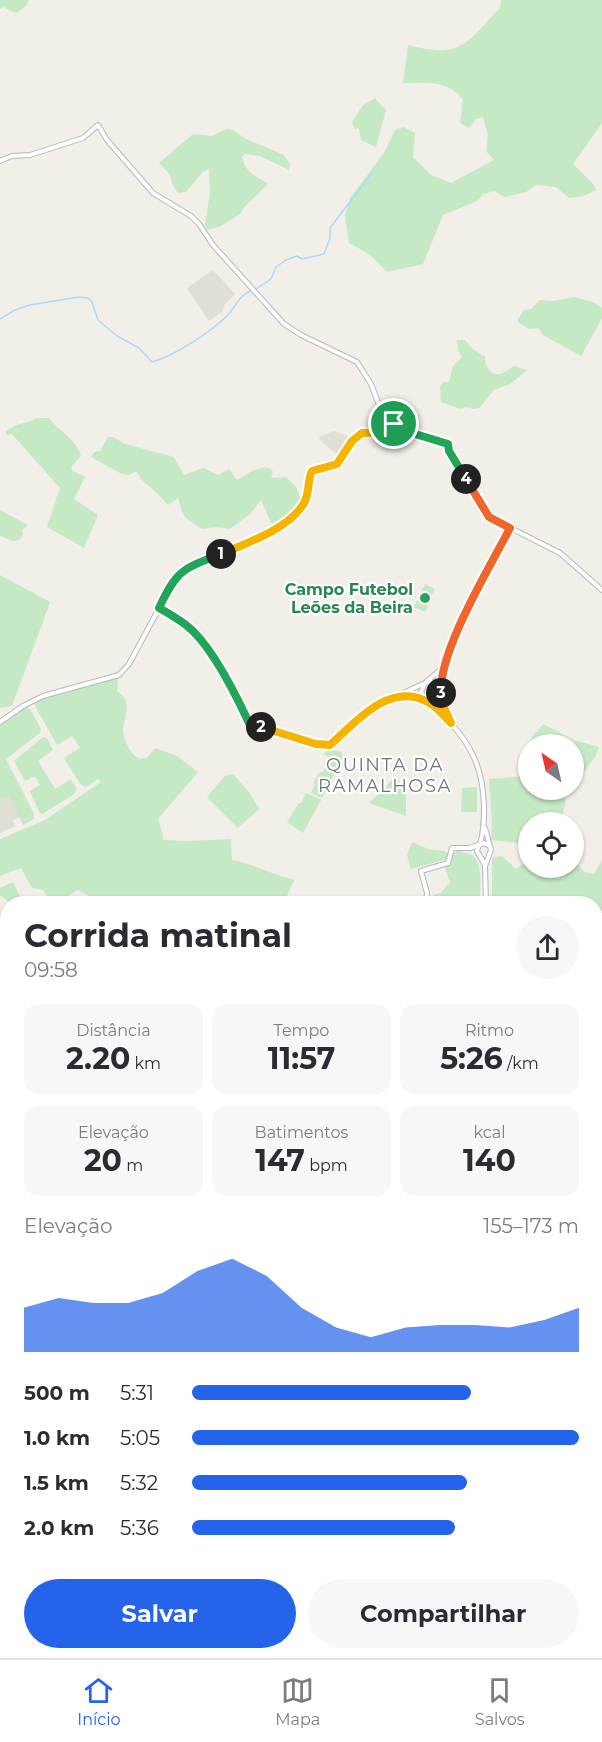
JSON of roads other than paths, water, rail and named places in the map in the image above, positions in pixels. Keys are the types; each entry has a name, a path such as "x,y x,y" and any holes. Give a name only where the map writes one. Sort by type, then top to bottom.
{"street":[{"path":"0,161 12,156 30,155 82,138 99,125 107,140 153,193 191,216 284,324 309,340 357,362 371,384 384,418 401,430"},
{"path":"0,722 23,706 47,694 119,675 129,664 172,582 185,569 256,539 273,530 297,512 308,495 312,471 337,464 352,441 362,433 401,430 448,444 449,451 489,517 560,553 602,590"},
{"path":"384,701 408,697 431,701 437,699 447,658 460,624 510,528"},
{"path":"159,608 188,626 201,641 233,689 249,723 320,744 330,745 373,707 425,683 439,671 447,658"},
{"path":"425,683 435,683 451,723"},
{"path":"425,683 421,692 426,700 451,723 472,752 478,765 483,787 484,821 478,854 485,866"},
{"path":"484,821 490,846 485,866 486,896"},
{"path":"466,849 486,843 490,846"},
{"path":"427,896 421,871 448,863 452,848 466,849 483,856 489,854"}],"waterway":[{"path":"256,289 271,279 276,267 286,260 297,256 302,259 324,254 330,238 330,228 372,173"},
{"path":"0,319 15,310 30,305 79,297 88,298 92,302 98,320 117,336 139,348 152,362 171,355 202,336 221,322 240,299 250,291"}],"place":[{"name":"Campo Futebol Leões da Beira","path":"425,598"}],"district":[{"name":"QUINTA DA RAMALHOSA","path":"385,775"}]}
